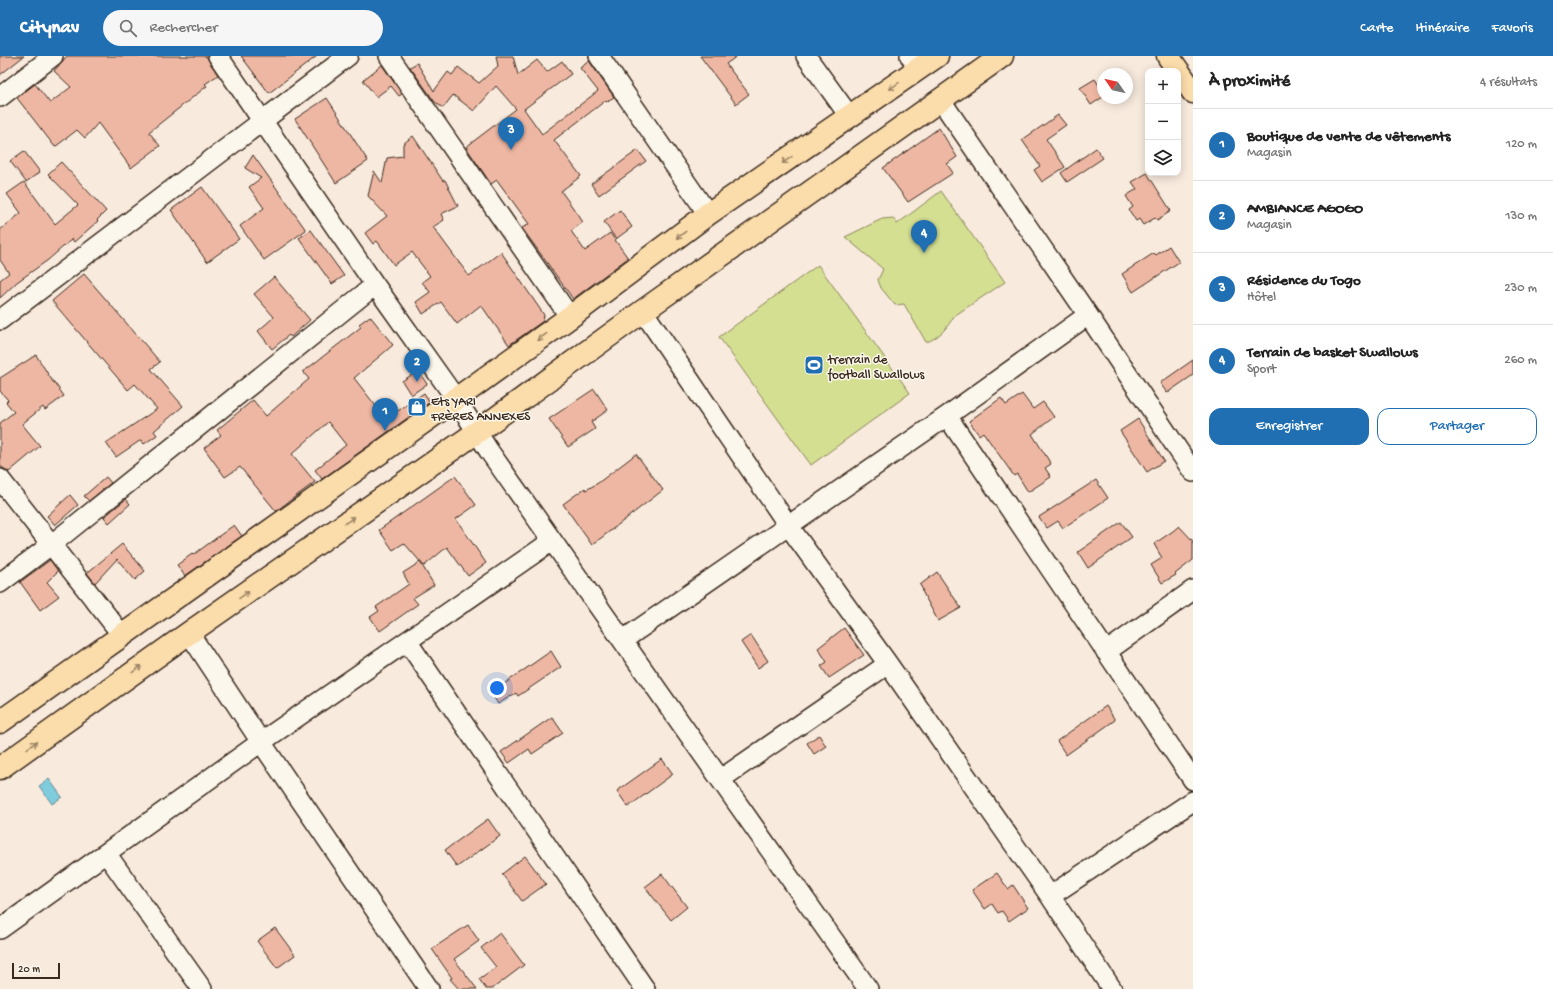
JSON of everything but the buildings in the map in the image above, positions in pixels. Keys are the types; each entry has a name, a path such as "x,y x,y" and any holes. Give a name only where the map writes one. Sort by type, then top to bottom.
{"main road":[{"path":"0,722 122,634 456,399 570,317 708,214 850,117 915,63 938,56"},
{"path":"0,768 189,633 477,432 643,311 1002,56"},
{"path":"1168,56 1193,92"}],"street":[{"path":"0,97 53,56"},
{"path":"218,56 375,285 456,399 489,451 721,779 860,986"},
{"path":"0,320 348,56"},
{"path":"389,56 570,317"},
{"path":"599,56 708,214"},
{"path":"806,56 850,117"},
{"path":"940,99 1088,315 1193,472"},
{"path":"0,583 52,544 375,285"},
{"path":"643,311 788,525 888,664 1050,896 1112,989"},
{"path":"623,640 947,416 1088,315"},
{"path":"947,416 1193,780"},
{"path":"0,479 122,634"},
{"path":"0,929 260,742 552,541"},
{"path":"1106,652 1193,590"},
{"path":"189,633 260,742 429,989"},
{"path":"407,641 645,989"},
{"path":"721,779 888,664"},
{"path":"1050,896 1193,801"},
{"path":"106,853 202,989"}],"green space":[{"path":"941,191 1005,282 954,316 942,332 935,338 926,342 904,304 895,305 881,288 878,280 883,269 845,237 882,219 893,218 897,224"},
{"name":"trerrain de football Swallows","path":"818,265 910,393 811,465 719,337"}],"water":[{"path":"49,779 62,797 52,804 39,786"}],"place":[{"name":"Résidence du Togo","path":"511,150"},
{"name":"Terrain de basket Swallows","path":"924,253"},
{"name":"trerrain de football Swallows","path":"814,365"},
{"name":"AMBIANCE AGOGO","path":"417,382"},
{"name":"Ets YARI FRÈRES ANNEXES","path":"417,407"},
{"name":"Boutique de vente de vêtements","path":"385,431"}]}
